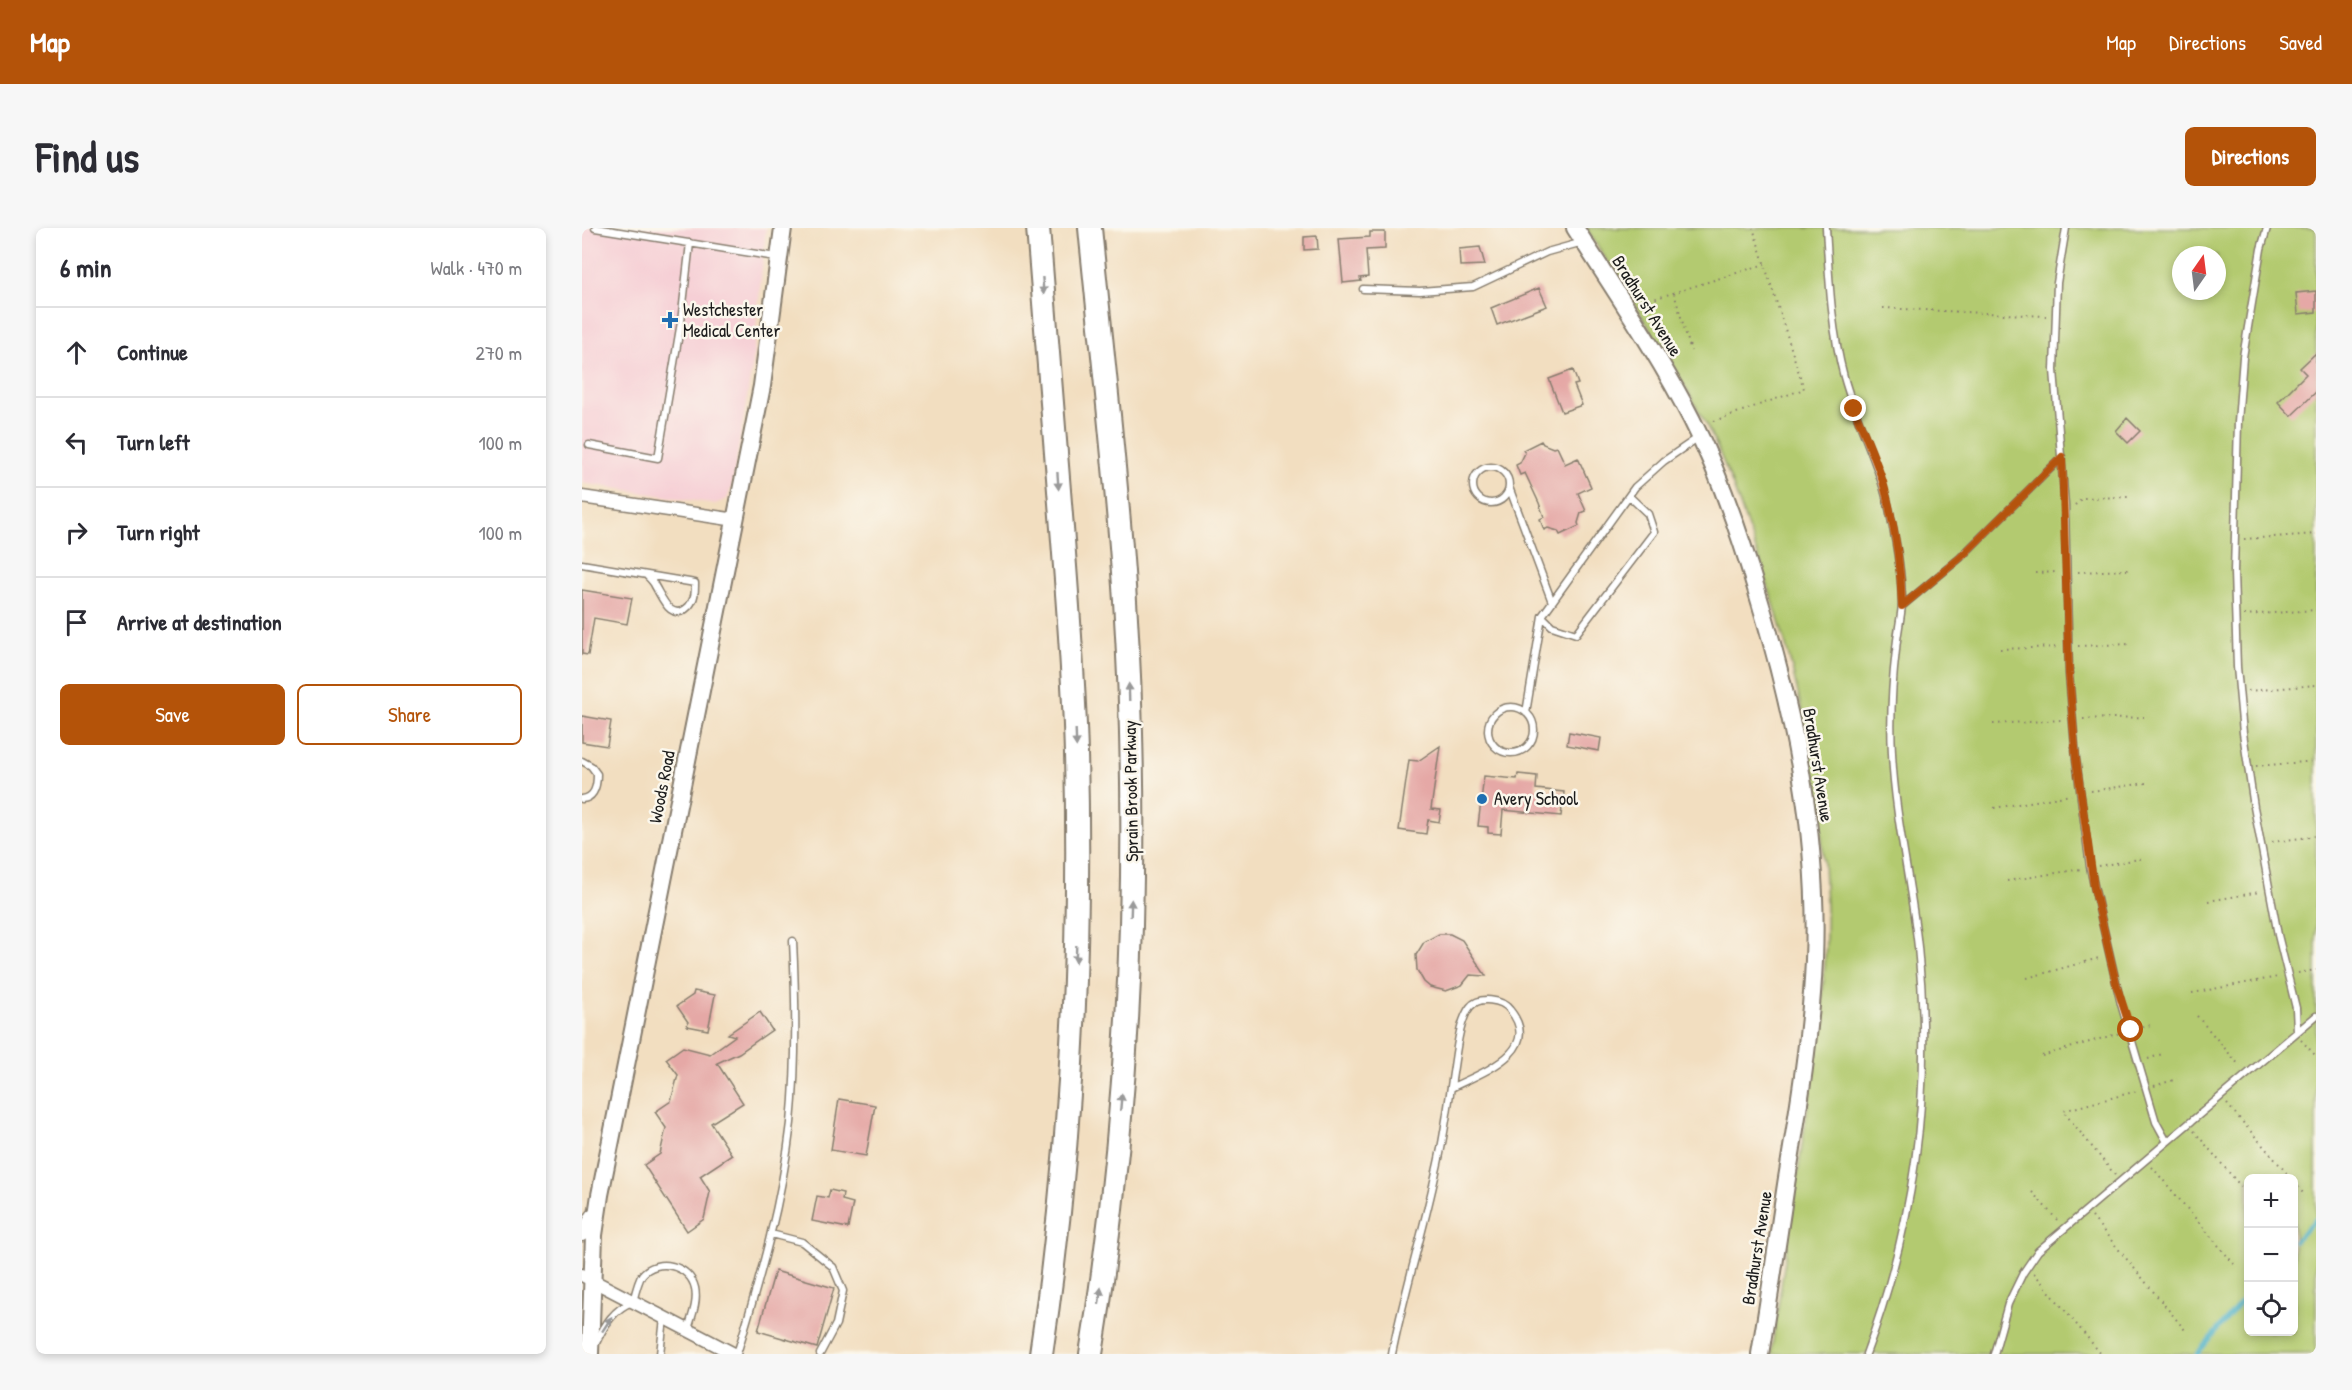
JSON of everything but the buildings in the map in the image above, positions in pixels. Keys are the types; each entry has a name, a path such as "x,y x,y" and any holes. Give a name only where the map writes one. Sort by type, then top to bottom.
{"highway":[{"path":"1038,228 1071,651 1078,851 1070,1093 1060,1202 1041,1354"},
{"name":"Sprain Brook Parkway","path":"1090,228 1125,601 1132,843 1130,952 1121,1103 1111,1204 1091,1354"}],"main road":[{"name":"Woods Road","path":"590,1354 587,1278 600,1195 762,386 783,228"},
{"name":"Bradhurst Avenue","path":"1579,235 1664,369 1700,437 1734,521 1785,687 1800,762 1810,829 1815,903 1814,960 1809,1031 1760,1354"}],"street":[{"path":"582,497 736,520"},
{"path":"582,1235 600,1195"},
{"path":"587,1278 736,1354"}],"lane":[{"path":"595,228 780,257"},
{"path":"1826,228 1836,341 1844,377 1882,480 1891,516 1901,587 1902,606 1893,682 1892,755 1895,802 1918,944 1924,1030 1924,1072 1914,1181 1891,1278 1866,1354"},
{"path":"2066,228 2057,283 2054,369 2062,457 2069,681 2076,759 2090,867 2121,1004 2131,1030 2156,1122 2167,1142"},
{"path":"2266,228 2243,357 2236,463 2235,615 2239,692 2248,766 2269,890 2296,1008 2297,1032"},
{"path":"1363,289 1420,291 1473,287 1579,235"},
{"path":"589,445 658,458 681,322 690,243"},
{"path":"1526,713 1512,707 1497,711 1492,716 1488,731 1494,745 1507,752 1514,752 1531,740 1533,725 1526,713 1542,616 1635,487 1664,461 1700,437"},
{"path":"1902,606 1960,558 2062,457"},
{"path":"1509,487 1504,498 1493,503 1476,496 1472,485 1476,474 1486,468 1491,467 1503,471 1506,476 1552,602"},
{"path":"1542,616 1552,626 1576,634 1654,532 1648,514 1629,496"},
{"path":"582,564 695,583 694,597 685,609 678,611 670,609 664,605 656,586 645,575"},
{"path":"582,761 591,766 597,774 594,792 589,798 582,800"},
{"path":"736,1354 771,1234 791,1124 795,1052 793,941"},
{"path":"1392,1354 1401,1306 1417,1255 1437,1170 1451,1088 1464,1020 1470,1006 1479,1000 1492,1000 1507,1006 1517,1018 1521,1034 1516,1048 1503,1061 1451,1088"},
{"path":"1994,1354 2008,1304 2038,1251 2316,1016"},
{"path":"771,1234 802,1242 834,1268 843,1291 836,1324 820,1354"},
{"path":"590,1354 613,1314 633,1302 642,1275 659,1265 677,1266 695,1287 695,1305 687,1330"},
{"path":"660,1354 664,1318"}],"path":[{"path":"1714,420 1804,389 1753,228"},
{"path":"1644,303 1765,264"},
{"path":"1674,293 1691,351"},
{"path":"1883,308 2055,317"},
{"path":"2065,516 2082,498 2130,497"},
{"path":"2235,539 2316,534"},
{"path":"2035,573 2129,570"},
{"path":"2235,615 2316,610"},
{"path":"2239,692 2316,685"},
{"path":"2248,766 2316,761"},
{"path":"2260,844 2316,836"},
{"path":"2007,881 2145,858"},
{"path":"2208,901 2269,890"},
{"path":"2027,978 2110,955"},
{"path":"2192,993 2316,970"},
{"path":"2197,1016 2248,1075"},
{"path":"2042,1056 2154,1024"},
{"path":"2297,1032 2316,1056"},
{"path":"2138,1062 2162,1054"},
{"path":"2121,1182 2063,1112 2177,1079"},
{"path":"2221,1097 2287,1174"},
{"path":"2188,1124 2244,1190"},
{"path":"2146,1161 2234,1264"},
{"path":"2298,1186 2303,1192"},
{"path":"2032,1192 2064,1228"},
{"path":"2086,1210 2185,1330"},
{"path":"2028,1266 2101,1354"}],"shaded area":[{"name":"Westchester Medical Center","path":"582,228 766,228 752,368 732,486 727,499 715,504 582,483"}],"green space":[{"path":"1586,228 2316,228 2316,1354 1771,1354 1817,1044 1823,989 1826,907 1819,809 1812,761 1791,665 1763,571 1737,497 1708,428 1660,344"}],"waterway":[{"path":"2298,1238 2316,1219"},
{"path":"2197,1354 2244,1299"}],"place":[{"name":"Westchester Medical Center","path":"670,320"},
{"name":"Avery School","path":"1482,799"}],"route":[{"path":"1854,409 1882,480 1891,516 1902,606 1960,558 2062,457 2069,674 2076,759 2094,887 2121,1004 2131,1030"}]}
